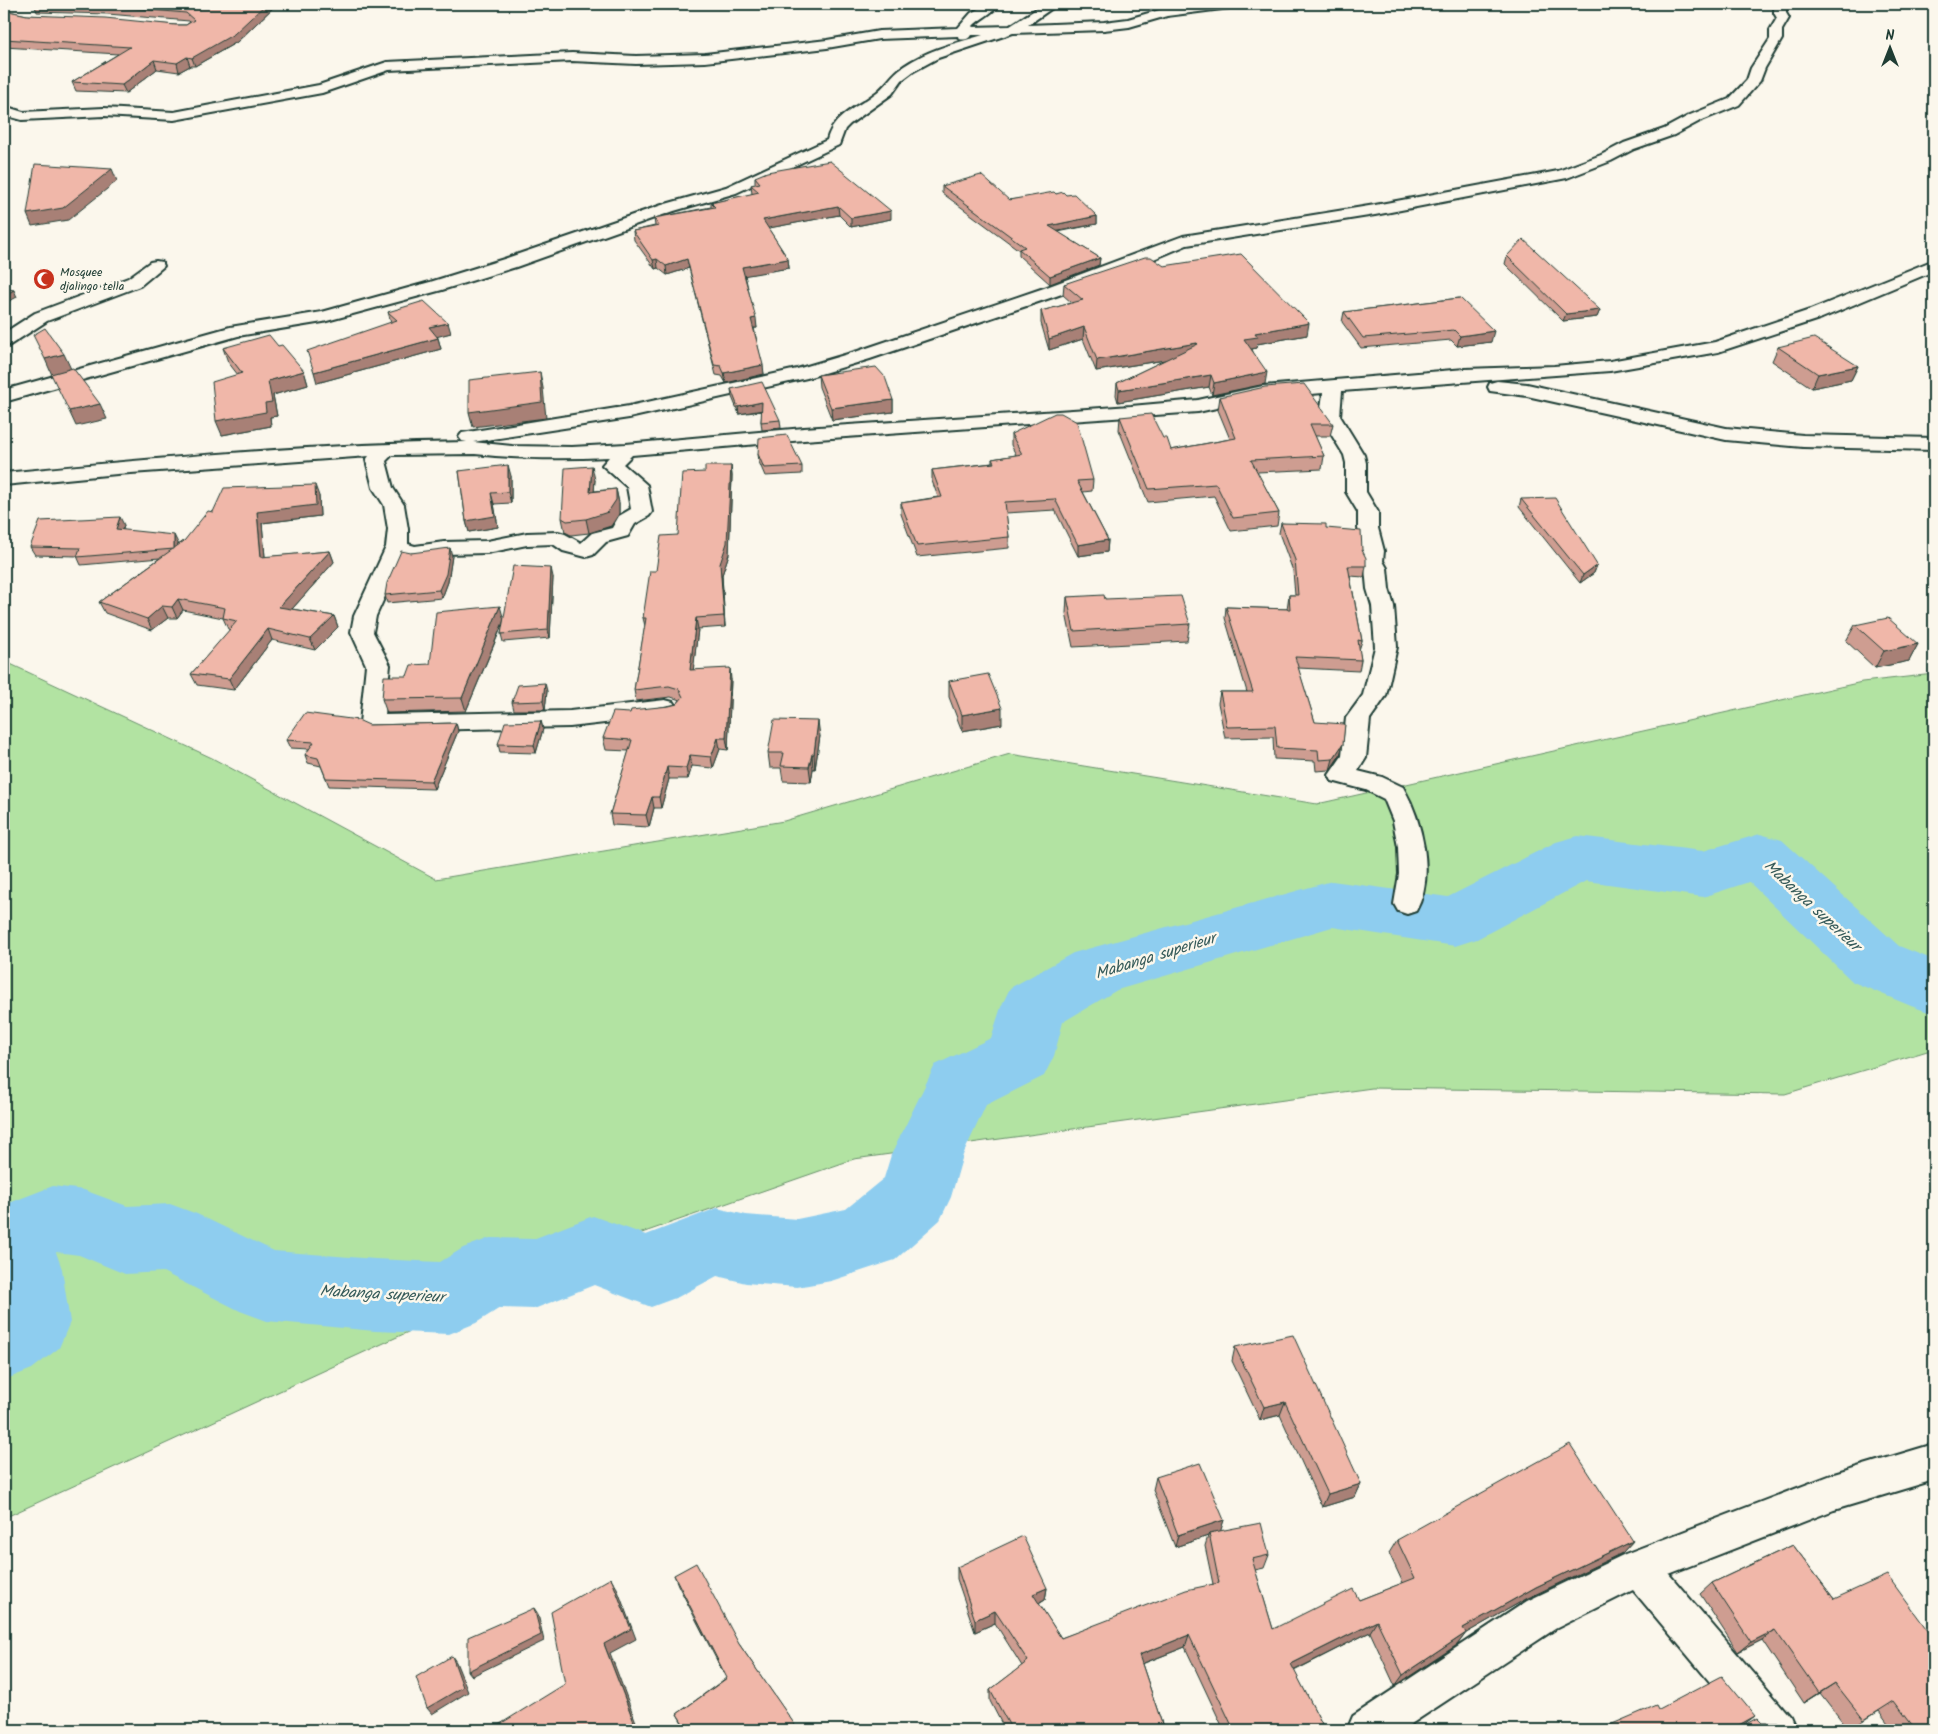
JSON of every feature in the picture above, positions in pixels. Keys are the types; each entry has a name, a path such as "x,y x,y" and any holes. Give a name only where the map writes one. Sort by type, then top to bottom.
{"street":[{"path":"962,31 975,16 989,9 994,4"},
{"path":"4,396 236,331 323,316 428,289 510,264 668,208 731,190 825,148 834,142 840,126 885,93 900,74 934,55 1014,28 1052,4"},
{"path":"4,110 22,116 104,112 174,116 322,89 388,66 572,57 636,60 705,58 827,44 879,35 1014,28 1104,26 1130,23 1166,12 1230,4"},
{"path":"427,447 465,438 558,425 630,412 801,374 864,355 1050,292 1117,268 1183,241 1215,234 1375,210 1562,175 1606,158 1629,146 1669,132 1695,118 1734,102 1753,81 1768,48 1776,39 1776,30 1783,18 1780,13 1780,4"},
{"path":"954,48 965,35 962,31"},
{"path":"4,479 127,467 427,447 572,453 626,450 804,434 1131,412 1198,406 1263,392 1610,366 1718,347 1816,314 1934,265"},
{"path":"8,338 41,317 134,282 156,266"},
{"path":"1409,380 1442,385 1488,386 1527,390 1726,434 1813,442 1934,444"},
{"path":"1333,387 1330,416 1354,455 1356,463 1356,492 1368,512 1372,561 1376,568 1378,589 1383,606 1386,647 1374,696 1358,718 1354,758 1341,775 1373,784 1394,793 1402,811 1413,848 1412,880 1407,904"},
{"path":"386,449 376,460 383,488 394,505 398,529 396,547 365,616 362,632 378,665 372,723 570,719 671,707"},
{"path":"396,547 413,553 444,548 487,548 527,539 558,538 570,547 586,552 599,537 621,532 626,520 642,512 638,485 612,465 626,450"},
{"path":"1367,1730 1541,1615 1638,1567 1834,1492 1934,1462"},
{"path":"1638,1567 1776,1730"}],"green space":[{"path":"4,661 212,758 436,879 784,821 1010,754 1317,804 1862,682 1934,674 1934,1049 1785,1094 1372,1088 854,1159 593,1250 534,1274 4,1518"}],"building":[{"path":"34,4 266,4 234,34 192,58 187,57 177,63 154,60 122,85 72,82 130,47 4,39 4,10 27,15 105,18 176,25 186,25 194,20 186,13 105,6"},
{"path":"830,161 891,211 851,218 838,206 763,220 788,259 742,267 756,318 751,319 763,365 724,373 721,366 714,365 687,259 666,266 657,259 653,260 633,231 659,226 654,218 715,207 711,203 759,192 751,185 760,183 755,177 767,172"},
{"path":"35,164 112,169 63,208 27,214"},
{"path":"981,175 1009,200 1054,192 1056,194 1063,192 1066,195 1074,194 1097,216 1049,226 1100,258 1050,276 1019,249 1025,247 942,186"},
{"path":"1523,239 1600,310 1566,314 1507,256"},
{"path":"1241,254 1309,323 1255,333 1258,337 1244,339 1267,372 1214,383 1211,375 1119,390 1117,383 1198,344 1097,360 1084,327 1049,339 1041,311 1083,300 1064,284 1145,257 1151,257 1164,266"},
{"path":"4,288 14,290 4,295"},
{"path":"1460,298 1494,331 1460,336 1454,330 1363,338 1344,312"},
{"path":"424,301 448,323 429,327 438,338 314,372 307,351 397,320 388,312"},
{"path":"45,328 64,354 45,359 33,335"},
{"path":"269,335 278,346 282,345 304,371 268,381 272,402 265,403 266,412 216,421 212,382 242,373 223,348"},
{"path":"1814,338 1858,366 1818,374 1778,347"},
{"path":"876,367 885,377 893,400 831,408 818,375"},
{"path":"73,368 100,404 69,411 51,374"},
{"path":"540,372 542,402 469,412 469,380"},
{"path":"762,382 780,420 761,422 762,402 738,407 731,389"},
{"path":"1304,384 1333,424 1310,424 1324,456 1251,460 1279,513 1233,518 1216,484 1149,489 1120,417 1151,414 1163,438 1167,438 1171,450 1236,438 1220,397 1265,387"},
{"path":"1055,413 1061,413 1077,422 1093,480 1077,481 1108,540 1078,545 1055,499 1005,502 1009,537 917,546 901,503 942,497 932,470 994,463 992,459 1022,454 1011,434"},
{"path":"787,435 802,466 764,468 758,454 759,438"},
{"path":"508,465 508,492 491,493 495,516 466,521 459,471"},
{"path":"592,466 590,492 616,489 616,500 608,512 586,519 567,521 562,518 565,468"},
{"path":"705,466 731,466 727,543 720,564 724,616 696,618 690,670 730,668 726,738 718,738 711,757 690,755 686,768 667,767 659,797 652,797 646,815 610,814 632,740 603,738 613,712 630,713 631,710 669,706 677,704 683,697 679,689 669,686 634,690 646,618 643,618 650,571 656,571 661,536 678,535 682,473 705,472"},
{"path":"315,485 316,505 257,512 261,557 330,551 279,607 334,616 310,639 268,629 229,679 191,674 237,621 223,618 225,608 178,599 172,607 162,606 147,619 99,602 184,541 208,511 213,512 224,488"},
{"path":"1555,498 1597,565 1583,575 1521,499"},
{"path":"120,517 116,529 174,535 174,549 77,557 80,548 30,547 40,521"},
{"path":"1281,523 1326,524 1326,528 1361,531 1362,550 1366,558 1366,566 1348,566 1362,641 1358,640 1361,660 1295,657 1315,722 1345,724 1343,744 1333,759 1319,760 1318,750 1277,748 1275,726 1227,727 1220,692 1253,692 1226,607 1290,609 1289,595 1298,595 1295,560"},
{"path":"450,548 446,574 439,590 385,595 387,583 401,551 411,553"},
{"path":"513,566 551,568 548,630 501,634"},
{"path":"1104,595 1105,599 1181,596 1190,624 1074,631 1067,597"},
{"path":"500,606 462,698 382,699 384,676 407,676 411,665 430,664 436,612"},
{"path":"1888,618 1918,644 1884,651 1855,625"},
{"path":"988,674 1002,708 962,715 949,681"},
{"path":"545,683 543,701 512,702 518,685"},
{"path":"305,713 358,720 369,725 456,723 431,781 326,778 318,758 305,755 314,742 286,740"},
{"path":"774,720 818,721 814,754 812,754 809,767 781,766 784,753 768,753"},
{"path":"541,721 534,745 498,744 505,722"},
{"path":"1293,1335 1361,1484 1328,1494 1285,1402 1264,1407 1235,1347"},
{"path":"1570,1444 1633,1541 1536,1587 1463,1628 1466,1633 1403,1675 1377,1621 1291,1664 1322,1724 1310,1730 1234,1730 1189,1635 1139,1655 1164,1730 1012,1730 990,1690 1028,1661 995,1611 975,1620 957,1567 1023,1536 1047,1588 1033,1594 1061,1638 1186,1590 1219,1583 1209,1533 1261,1523 1269,1555 1252,1559 1273,1629 1353,1589 1359,1600 1415,1578 1397,1540"},
{"path":"1200,1463 1224,1520 1178,1535 1156,1477"},
{"path":"1793,1545 1834,1599 1887,1575 1934,1639 1934,1730 1916,1730 1894,1701 1864,1720 1835,1683 1819,1693 1775,1630 1751,1642 1712,1583"},
{"path":"696,1563 739,1644 798,1730 687,1730 677,1714 727,1678 674,1575"},
{"path":"611,1578 631,1629 604,1644 637,1730 492,1730 565,1684 551,1612"},
{"path":"534,1608 541,1635 468,1671 468,1637"},
{"path":"452,1656 463,1687 427,1708 416,1677"},
{"path":"1722,1676 1755,1716 1730,1730 1604,1730 1603,1728 1657,1705 1659,1709"},
{"path":"1757,1718 1762,1723 1778,1723 1784,1730 1737,1729"}],"waterway":[{"name":"Mabanga superieur","path":"4,1343 31,1322 24,1269 12,1248 22,1232 53,1219 84,1223 125,1240 170,1238 267,1286 375,1295 449,1298 490,1273 534,1274 593,1250 651,1272 682,1255 717,1242 746,1249 797,1253 831,1247 868,1236 914,1197 927,1155 960,1085 1020,1056 1034,1007 1096,971 1332,904 1455,922 1578,858 1703,874 1760,856 1876,964 1934,988"}],"place":[{"name":"Mosquee djalingo tella","path":"44,279"}]}
